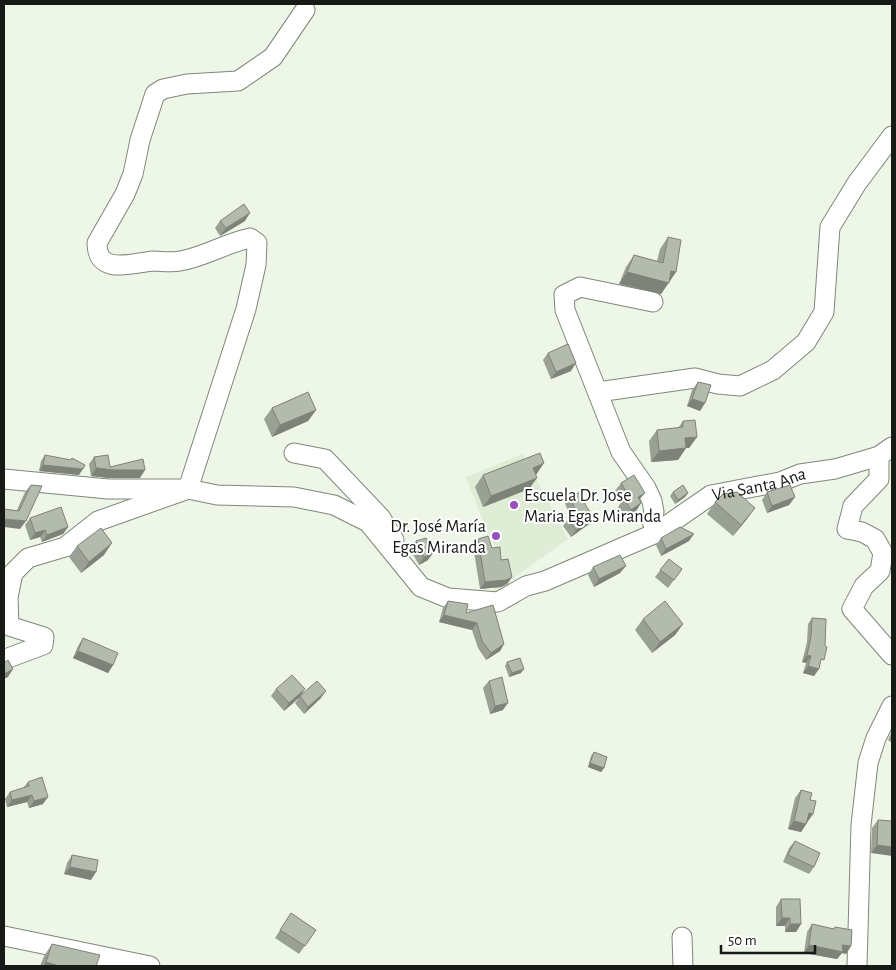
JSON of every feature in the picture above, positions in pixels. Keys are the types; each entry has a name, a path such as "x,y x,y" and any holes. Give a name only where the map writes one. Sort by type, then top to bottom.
{"street":[{"path":"188,489 246,309 256,264 257,244 250,238 180,261 152,261 115,266 104,261 99,255 97,243 125,194 133,174 140,140 155,94 164,89 187,84 238,81 273,58 305,10"},
{"path":"598,392 695,378 718,384 740,386 780,365 806,342 824,312 830,227 857,183 892,136"},
{"path":"653,302 580,288 564,295 565,310 620,452 646,488 652,501 654,512 652,521 656,533"},
{"path":"886,451 878,479 853,506 847,529 862,532 875,540 883,553 880,571 864,586 852,609 892,655"},
{"name":"Via Santa Ana","path":"421,587 448,598 498,602 526,586 545,581 656,533 711,495 780,482 800,474 835,469 886,451"},
{"path":"294,453 326,459 381,518 421,587"},
{"path":"4,479 108,489 188,489 217,495 294,497 334,505 368,522 421,587"},
{"path":"8,658 43,645 44,637 9,626 8,597 13,573 28,558 65,547 98,521 188,489"},
{"path":"857,966 861,825 868,763 876,738 892,706"},
{"path":"4,936 150,966"},
{"path":"682,937 683,966"}],"shaded area":[{"name":"Escuela Dr. Jose Maria Egas Miranda","path":"523,454 568,539 512,579 504,594 490,595 506,568 488,533 466,477"}],"building":[{"path":"244,204 250,213 226,228 220,221"},
{"path":"668,237 681,240 676,272 671,271 669,283 627,272 634,255 663,263"},
{"path":"568,344 576,363 556,372 548,353"},
{"path":"698,382 711,385 705,403 692,399"},
{"path":"308,392 316,410 280,425 272,408"},
{"path":"695,420 697,437 685,438 686,448 659,451 657,430 683,427 683,421"},
{"path":"540,453 544,463 533,468 537,478 491,496 483,475"},
{"path":"45,455 71,460 72,458 85,465 83,469 43,465"},
{"path":"108,455 110,467 143,459 145,470 96,468 94,457"},
{"path":"634,475 645,493 638,497 641,503 631,510 624,499 629,496 621,483"},
{"path":"31,485 42,486 26,521 4,519 4,509 19,511"},
{"path":"683,485 688,493 678,500 673,492"},
{"path":"790,485 795,497 772,506 767,492"},
{"path":"581,492 586,506 594,517 576,530 568,519 576,513 570,496"},
{"path":"737,492 755,508 741,525 715,502 723,494"},
{"path":"61,507 68,527 47,535 45,530 35,533 30,518"},
{"path":"680,527 694,534 666,549 661,538"},
{"path":"101,528 112,543 89,562 77,546"},
{"path":"488,536 492,548 500,547 501,560 508,559 512,577 506,580 485,582 478,539"},
{"path":"426,538 434,552 424,557 416,541"},
{"path":"620,555 626,566 599,579 593,567"},
{"path":"669,559 682,569 674,580 660,570"},
{"path":"448,601 468,604 466,613 493,605 504,644 491,653 482,641 477,623 444,615"},
{"path":"665,601 683,624 660,642 643,619"},
{"path":"812,618 826,619 825,646 827,647 824,660 821,659 819,669 808,666 811,656 807,655"},
{"path":"83,638 118,653 113,665 78,651"},
{"path":"520,658 524,669 512,673 507,662"},
{"path":"8,660 13,669 4,674 4,663"},
{"path":"292,675 305,689 289,703 276,689"},
{"path":"502,677 508,703 495,706 489,681"},
{"path":"317,681 326,691 308,707 300,696"},
{"path":"594,752 607,757 604,768 590,763"},
{"path":"42,777 48,797 34,801 32,795 12,800 10,792 29,786 28,782"},
{"path":"801,790 812,793 810,800 816,801 813,814 809,813 806,824 794,821"},
{"path":"878,820 892,821 892,847 877,845"},
{"path":"795,841 820,853 814,867 788,855"},
{"path":"72,855 98,860 96,872 70,867"},
{"path":"781,899 800,899 801,924 790,924 790,918 782,918"},
{"path":"291,913 316,930 305,946 280,930"},
{"path":"812,924 834,929 835,927 852,930 851,946 842,945 843,952 809,945"},
{"path":"52,944 100,955 96,966 59,966 46,962"}],"place":[{"name":"Escuela Dr. Jose Maria Egas Miranda","path":"514,505"},
{"name":"Dr. José María Egas Miranda","path":"496,536"}]}
